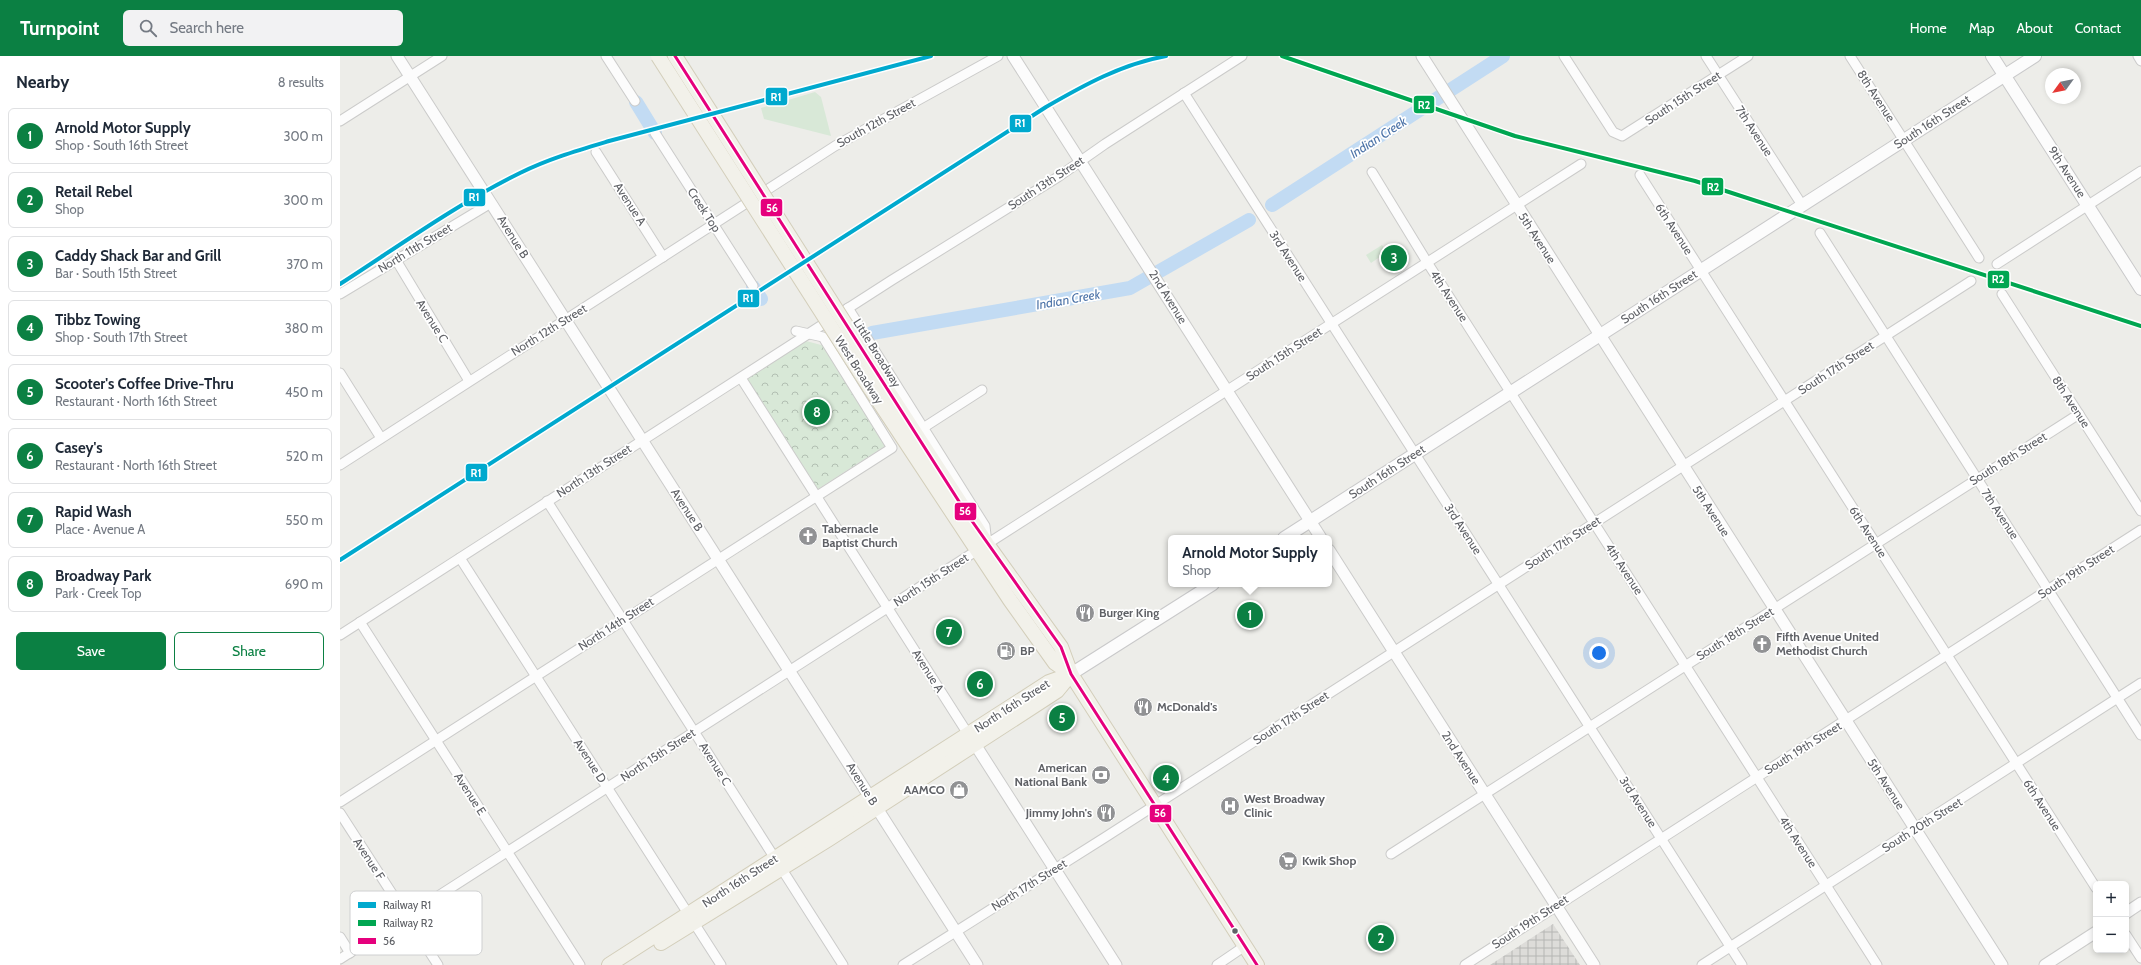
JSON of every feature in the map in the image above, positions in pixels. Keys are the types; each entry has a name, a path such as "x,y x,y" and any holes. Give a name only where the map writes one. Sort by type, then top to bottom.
{"main road":[{"name":"West Broadway","path":"658,56 870,388 981,548 1055,663 1071,674 1257,965"},
{"name":"West Broadway","path":"675,56 882,380 981,548"},
{"name":"9th Avenue","path":"1992,56 2141,289"},
{"name":"South 16th Street","path":"1289,535 2035,56"},
{"path":"1071,674 1208,587"},
{"name":"North 16th Street","path":"609,965 691,918 971,739 1049,682 1071,674"},
{"name":"North 16th Street","path":"627,965 691,918"}],"street":[{"name":"Avenue B","path":"397,56 978,965"},
{"path":"340,121 442,56"},
{"path":"606,56 634,101"},
{"name":"South 12th Street","path":"758,196 835,146 998,56"},
{"name":"2nd Avenue","path":"1013,56 1150,267 1319,535"},
{"name":"South 13th Street","path":"848,308 1081,161 1242,56"},
{"name":"5th Avenue","path":"1422,56 2002,965"},
{"name":"South 15th Street","path":"1564,56 1613,132 1618,136 1625,135 1748,56"},
{"name":"7th Avenue","path":"1706,56 1802,205"},
{"name":"8th Avenue","path":"1850,56 1979,258"},
{"path":"2138,56 2141,61"},
{"name":"3rd Avenue","path":"1184,93 1742,965"},
{"name":"Creek Top","path":"655,133 753,286"},
{"name":"Avenue A","path":"596,152 663,256"},
{"name":"South 15th Street","path":"981,548 1581,164"},
{"path":"1997,264 2141,171"},
{"name":"4th Avenue","path":"1372,172 1427,262 1877,965"},
{"name":"6th Avenue","path":"1640,175 2093,883"},
{"name":"North 12th Street","path":"340,464 758,196"},
{"name":"North 11th Street","path":"340,294 491,203"},
{"name":"7th Avenue","path":"1820,233 2141,735"},
{"name":"Avenue C","path":"396,260 469,381"},
{"name":"South 17th Street","path":"1155,805 1971,280"},
{"name":"8th Avenue","path":"2002,294 2141,511"},
{"name":"North 13th Street","path":"340,635 848,308"},
{"name":"Little Broadway","path":"848,308 985,526 981,548"},
{"path":"796,331 808,334"},
{"name":"North 14th Street","path":"340,802 892,448 823,337 808,334"},
{"path":"340,373 381,438"},
{"name":"Avenue A","path":"741,378 1116,965"},
{"path":"923,428 982,390"},
{"name":"South 18th Street","path":"1391,854 1875,543 2079,414"},
{"name":"Avenue C","path":"547,502 843,965"},
{"name":"South 19th Street","path":"1465,965 2141,530"},
{"name":"North 15th Street","path":"445,891 981,548"},
{"name":"2nd Avenue","path":"1332,555 1594,965"},
{"name":"Avenue D","path":"460,558 721,965"},
{"name":"Avenue E","path":"360,622 580,965"},
{"name":"South 20th Street","path":"1702,965 2141,683"},
{"name":"North 17th Street","path":"903,965 1055,870 1155,805"},
{"name":"Avenue F","path":"340,813 390,891"},
{"path":"2129,911 2141,903"},
{"path":"2045,965 2093,934"},
{"path":"340,937 350,953"},
{"path":"2129,940 2141,958"},
{"path":"1217,965 1245,946"},
{"name":"North 15th Street","path":"340,960 350,953"},
{"name":"Avenue F","path":"431,955 438,965"}],"shaded area":[{"path":"1553,924 1580,965 1490,965"}],"green space":[{"path":"815,92 821,97 831,136 764,119 761,108"},
{"path":"1382,245 1387,252 1371,263 1366,255"},
{"path":"806,341 825,346 888,444 818,489 747,379"}],"waterway":[{"name":"Indian Creek","path":"1272,205 1503,56"},
{"name":"Indian Creek","path":"636,102 655,133"},
{"name":"Indian Creek","path":"872,333 1130,288 1249,220"},
{"name":"Indian Creek","path":"753,287 761,299"}],"rail line":[{"name":"R1","path":"340,284 428,226 474,198 542,163 609,141 931,56"},
{"name":"R1","path":"340,560 1046,107 1104,76 1134,64 1166,56"},
{"name":"R2","path":"1282,56 1515,136 1695,181 2141,326"}],"transit line":[{"name":"56","path":"675,56 967,514 1061,647 1071,674 1257,965"}],"place":[{"name":"Caddy Shack Bar and Grill","path":"1394,258"},
{"name":"Broadway Park","path":"817,412"},
{"name":"Tabernacle Baptist Church","path":"808,536"},
{"name":"Burger King","path":"1085,613"},
{"name":"Arnold Motor Supply","path":"1250,615"},
{"name":"Rapid Wash","path":"949,632"},
{"name":"Fifth Avenue United Methodist Church","path":"1762,644"},
{"name":"BP","path":"1006,651"},
{"name":"Casey's","path":"980,684"},
{"name":"McDonald's","path":"1143,707"},
{"name":"Scooter's Coffee Drive-Thru","path":"1062,718"},
{"name":"American National Bank","path":"1101,775"},
{"name":"Tibbz Towing","path":"1166,778"},
{"name":"AAMCO","path":"959,790"},
{"name":"West Broadway Clinic","path":"1230,806"},
{"name":"Jimmy John's","path":"1106,813"},
{"name":"Kwik Shop","path":"1288,861"},
{"name":"Retail Rebel","path":"1381,938"}]}
